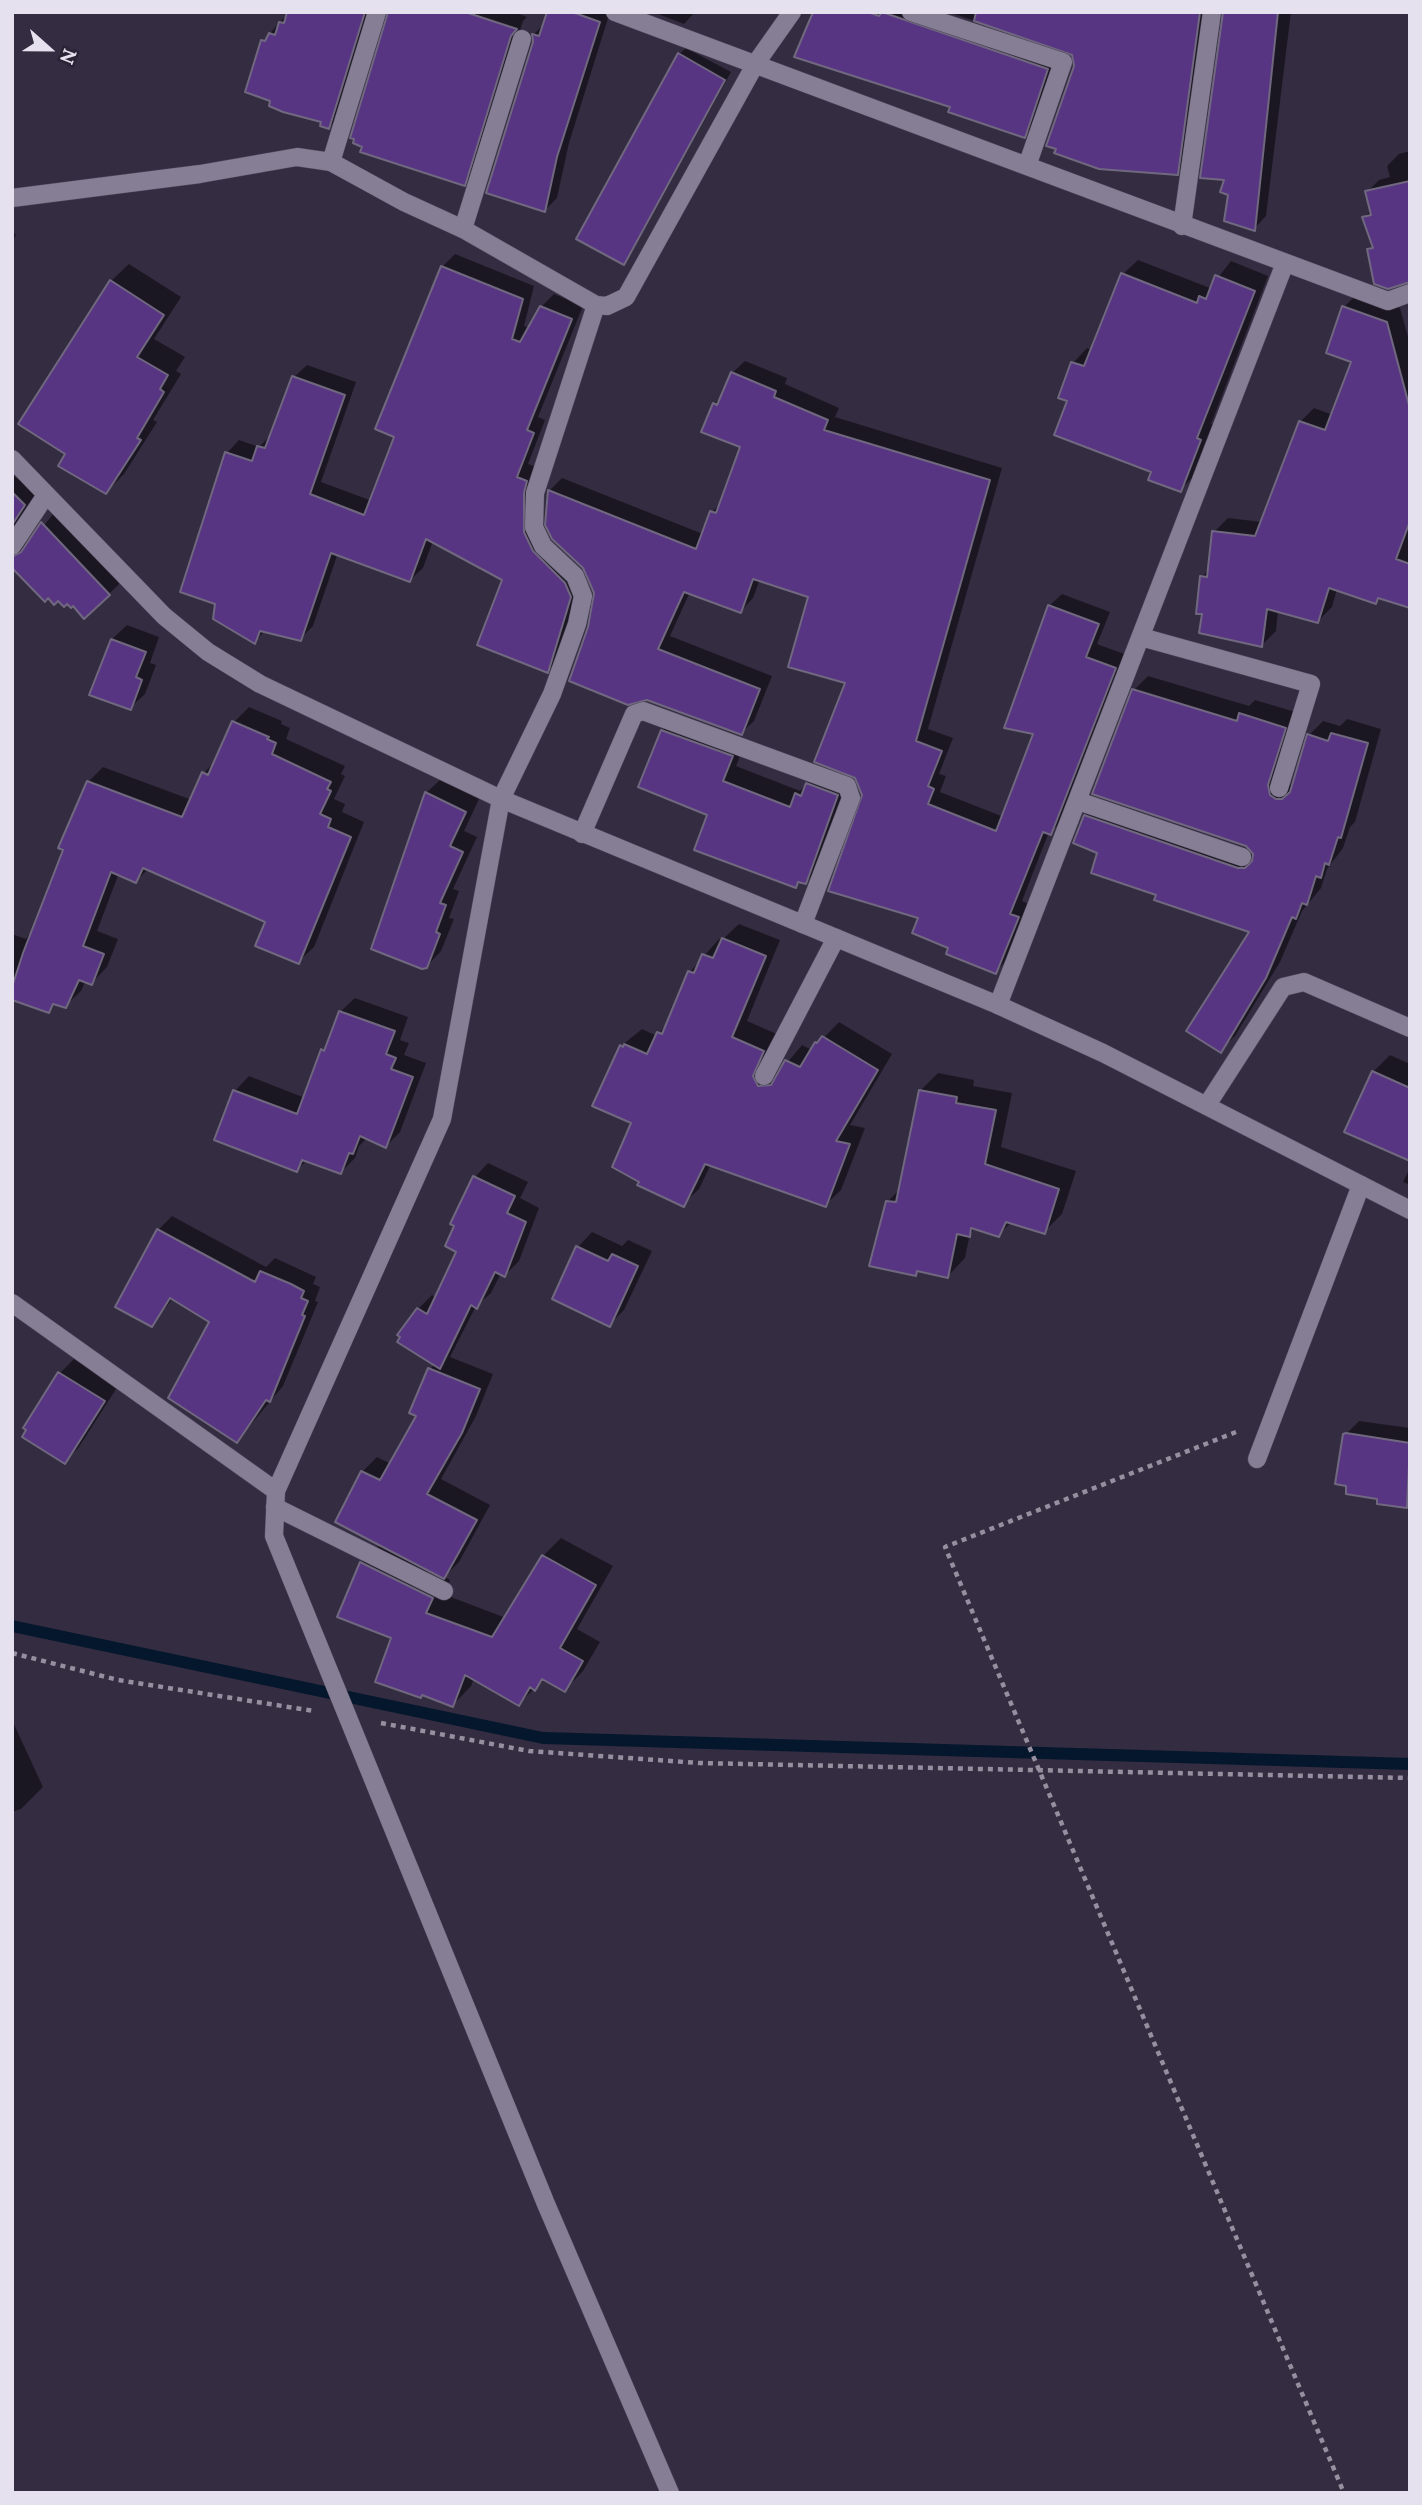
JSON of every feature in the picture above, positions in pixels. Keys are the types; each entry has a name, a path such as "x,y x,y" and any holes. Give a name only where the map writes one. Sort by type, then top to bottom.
{"street":[{"path":"331,162 377,12"},
{"path":"615,12 1388,301 1410,293"},
{"path":"12,198 200,174 297,157 331,162 404,202 463,229 596,305 607,306 626,297 756,63 792,12"},
{"path":"911,12 1063,62 1027,166"},
{"path":"1182,226 1212,12"},
{"path":"463,229 522,39"},
{"path":"998,1005 1285,263"},
{"path":"596,305 535,493 534,527 543,546 575,576 583,596 577,624 552,694 500,799 442,1119 275,1499 274,1536 546,2204 670,2493"},
{"path":"12,459 164,616 208,652 286,698 500,799 998,1005 1207,1105 1410,1210"},
{"path":"12,546 46,495"},
{"path":"1141,637 1311,684 1279,788"},
{"path":"582,834 634,714 643,711 847,786 851,798 803,924"},
{"path":"1078,801 1242,858"},
{"path":"764,1076 836,938"},
{"path":"1207,1105 1283,987 1304,982 1410,1028"},
{"path":"1257,1459 1361,1185"},
{"path":"12,1303 275,1499 444,1591"}],"path":[{"path":"1273,1417 945,1547 1344,2493"},
{"path":"12,1653 118,1680 349,1717 542,1752 699,1763 1410,1778"}],"building":[{"path":"287,12 365,12 329,129 320,126 321,122 283,112 269,106 270,101 245,92 261,40 265,41 269,33 275,35 279,22 284,23"},
{"path":"388,12 465,12 517,29 511,36 465,186 360,152 362,147 353,143 354,139 350,138"},
{"path":"547,12 572,12 600,22 557,157 545,212 486,193 533,42 532,34 539,36"},
{"path":"813,12 868,12 879,16 882,12 1048,69 1025,138 948,112 950,107 794,57"},
{"path":"976,12 1200,12 1178,175 1099,169 1054,153 1056,149 1046,146 1074,66 1072,55 974,21"},
{"path":"1223,12 1278,12 1255,231 1224,221 1228,195 1220,192 1224,180 1200,178"},
{"path":"678,53 725,80 624,265 576,239"},
{"path":"1410,181 1410,282 1388,289 1374,284 1367,249 1373,248 1362,217 1371,215 1365,191"},
{"path":"441,266 523,299 512,339 520,342 540,306 572,319 527,430 534,433 517,477 527,481 524,493 524,532 533,551 565,583 571,597 548,673 477,645 502,580 426,539 410,582 331,553 301,641 260,631 255,644 213,619 215,604 180,592 225,452 252,461 257,446 265,448 292,376 345,395 310,494 364,515 394,437 375,429"},
{"path":"1121,273 1197,303 1199,296 1206,299 1215,275 1255,291 1197,438 1201,440 1181,492 1148,480 1151,472 1054,435 1067,401 1058,398 1071,362 1084,366"},
{"path":"110,280 164,315 137,357 168,375 160,389 164,392 137,438 141,440 106,494 58,466 65,454 18,424"},
{"path":"1342,306 1387,322 1410,409 1410,521 1396,559 1410,564 1410,608 1378,598 1376,604 1329,588 1318,623 1267,609 1262,647 1199,633 1202,614 1196,614 1200,576 1207,577 1212,531 1255,536 1299,421 1325,430 1351,362 1326,353"},
{"path":"731,372 776,391 774,397 828,420 824,430 990,480 916,741 942,751 928,786 934,789 928,804 996,831 1033,734 1004,728 1048,605 1099,624 1086,657 1116,668 1051,835 1043,832 1010,914 1019,917 996,974 946,954 948,948 912,933 918,918 828,891 862,795 855,778 814,762 845,683 788,667 808,597 753,579 741,613 684,592 658,649 760,689 742,735 647,700 628,705 569,681 588,627 594,593 583,568 552,539 545,525 548,490 696,549 710,511 716,513 740,447 701,432 713,403 717,405"},
{"path":"12,492 25,505 12,525"},
{"path":"41,522 110,595 84,619 73,606 71,608 67,604 64,607 58,601 54,605 48,598 45,602 12,568 12,557 21,552"},
{"path":"111,639 146,652 136,677 142,680 131,710 89,695"},
{"path":"1132,689 1237,721 1239,713 1286,728 1268,785 1270,795 1276,799 1282,799 1290,792 1307,734 1328,741 1331,733 1368,743 1341,838 1338,837 1329,865 1325,863 1321,878 1316,876 1307,905 1302,903 1296,919 1292,917 1266,978 1221,1053 1186,1031 1249,932 1154,900 1156,895 1091,873 1097,853 1073,843 1084,815 1238,868 1245,868 1252,861 1253,854 1246,846 1092,794"},
{"path":"232,721 269,737 267,739 276,743 272,754 331,782 327,789 331,791 320,814 331,819 328,827 351,837 299,964 255,946 265,922 143,868 136,883 111,872 83,946 104,954 92,985 79,980 66,1008 53,1004 49,1013 12,1000 12,987 23,953 63,850 58,848 87,781 182,817 202,772 208,775"},
{"path":"661,730 733,756 723,781 790,807 795,793 801,796 806,783 838,795 806,884 798,882 796,888 694,850 707,815 638,787"},
{"path":"425,792 466,812 450,846 463,852 440,903 446,905 436,932 440,934 427,968 422,969 371,949"},
{"path":"722,938 766,956 732,1037 764,1051 753,1076 758,1086 771,1085 785,1060 800,1067 815,1042 822,1036 878,1070 836,1141 850,1144 826,1207 705,1164 684,1207 637,1185 639,1182 612,1167 631,1123 592,1106 620,1045 623,1047 624,1044 647,1054 657,1032 662,1034 688,971 694,973 702,954 713,958"},
{"path":"339,1011 395,1031 386,1054 396,1058 391,1069 413,1077 386,1148 360,1136 353,1154 349,1153 341,1174 302,1160 297,1172 214,1140 233,1090 297,1114 321,1049 324,1051"},
{"path":"1372,1071 1410,1088 1410,1161 1344,1132"},
{"path":"919,1090 957,1097 956,1103 996,1110 985,1164 1059,1189 1045,1234 1006,1222 999,1237 971,1228 970,1237 957,1234 948,1278 917,1271 916,1276 869,1266 886,1201 896,1202"},
{"path":"473,1176 515,1196 507,1213 526,1222 505,1277 495,1272 477,1309 471,1305 440,1369 397,1342 400,1337 397,1335 417,1308 427,1314 456,1252 445,1246 454,1226 450,1224"},
{"path":"157,1229 255,1282 260,1271 291,1284 304,1291 301,1298 308,1301 302,1315 305,1316 270,1402 266,1400 237,1443 168,1398 209,1322 170,1298 152,1327 115,1307"},
{"path":"576,1246 608,1261 612,1254 638,1266 610,1327 552,1299"},
{"path":"428,1368 480,1389 462,1433 427,1494 477,1520 444,1579 335,1522 361,1471 380,1480 416,1416 409,1413"},
{"path":"58,1372 105,1401 65,1464 22,1437 26,1430 23,1428"},
{"path":"1343,1434 1410,1443 1407,1508 1377,1504 1377,1499 1346,1494 1346,1486 1335,1484"},
{"path":"542,1555 596,1585 560,1648 583,1661 565,1692 542,1679 535,1691 530,1687 519,1706 465,1675 453,1707 375,1682 391,1638 337,1617 360,1562 433,1598 426,1613 492,1637"}],"waterway":[{"path":"12,1626 543,1738 1410,1764"}]}
